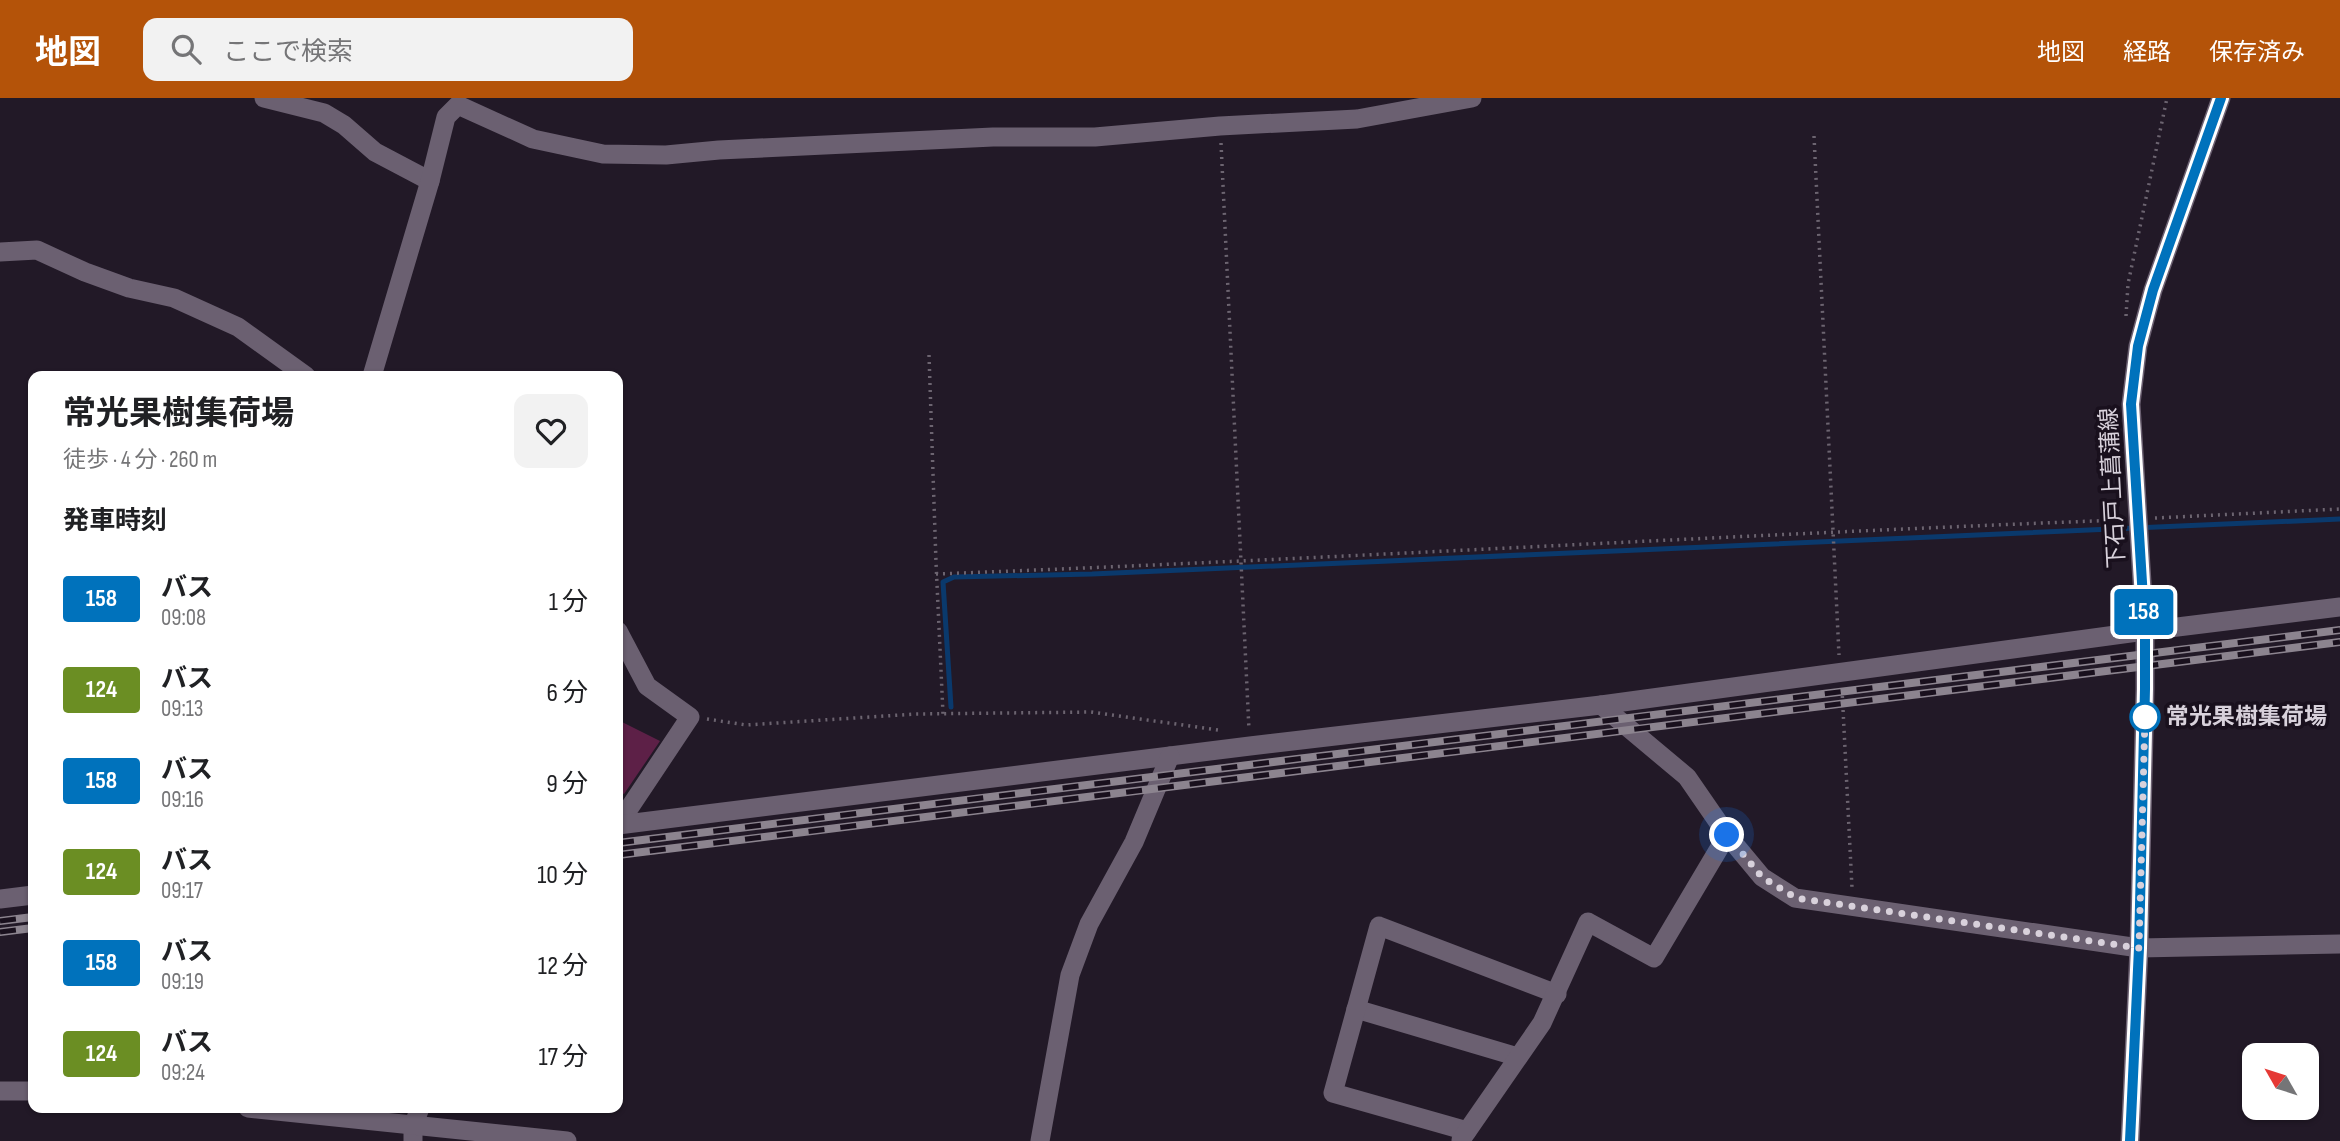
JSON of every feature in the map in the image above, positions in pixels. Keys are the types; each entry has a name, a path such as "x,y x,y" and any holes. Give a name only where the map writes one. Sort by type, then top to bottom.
{"street":[{"path":"264,98 324,113 344,125 375,152 430,181"},
{"path":"373,371 430,181 446,117 458,105 533,139 603,154 666,155 993,137 1095,137 1220,126 1357,119 1472,98"},
{"name":"下石戸上菖蒲線","path":"2130,1141 2139,948 2145,631 2131,404 2138,346 2153,290 2221,98"},
{"path":"0,252 37,250 129,288 174,298 238,327 299,371"},
{"path":"623,824 1601,705 2340,607"},
{"path":"623,640 647,686 690,717 623,818"},
{"path":"1601,705 1687,777 1727,835 1762,877 1796,898 2139,948 2340,944"},
{"path":"1040,1141 1070,975 1089,924 1134,842 1170,756"},
{"path":"1557,994 1379,926 1333,1093 1464,1136 1542,1023 1557,994 1588,922 1654,958 1727,835"},
{"path":"0,899 28,896"},
{"path":"1356,1009 1518,1058"},
{"path":"0,1091 28,1091"},
{"path":"297,1113 567,1141"}],"path":[{"path":"2126,317 2128,284 2167,98"},
{"path":"1220,126 1250,746"},
{"path":"1814,136 1853,906"},
{"path":"929,355 943,714"},
{"path":"936,574 1241,562 1833,531 2340,509"},
{"path":"690,717 746,725 943,714 1091,712 1225,731"}],"building":[{"path":"623,722 660,741 623,794"}],"waterway":[{"path":"951,707 943,582 954,577 1092,574 2340,519"}],"railway":[{"path":"623,842 2340,630"},
{"path":"623,854 2340,642"},
{"path":"0,921 28,918"},
{"path":"0,932 28,929"}],"bus line":[{"name":"158","path":"2130,1141 2139,948 2145,689 2145,631 2131,404 2138,346 2153,290 2221,98"}],"place":[{"name":"常光果樹集荷場","path":"2145,717"}],"route":[{"path":"1727,835 1762,877 1796,898 2139,948 2145,717"}]}
